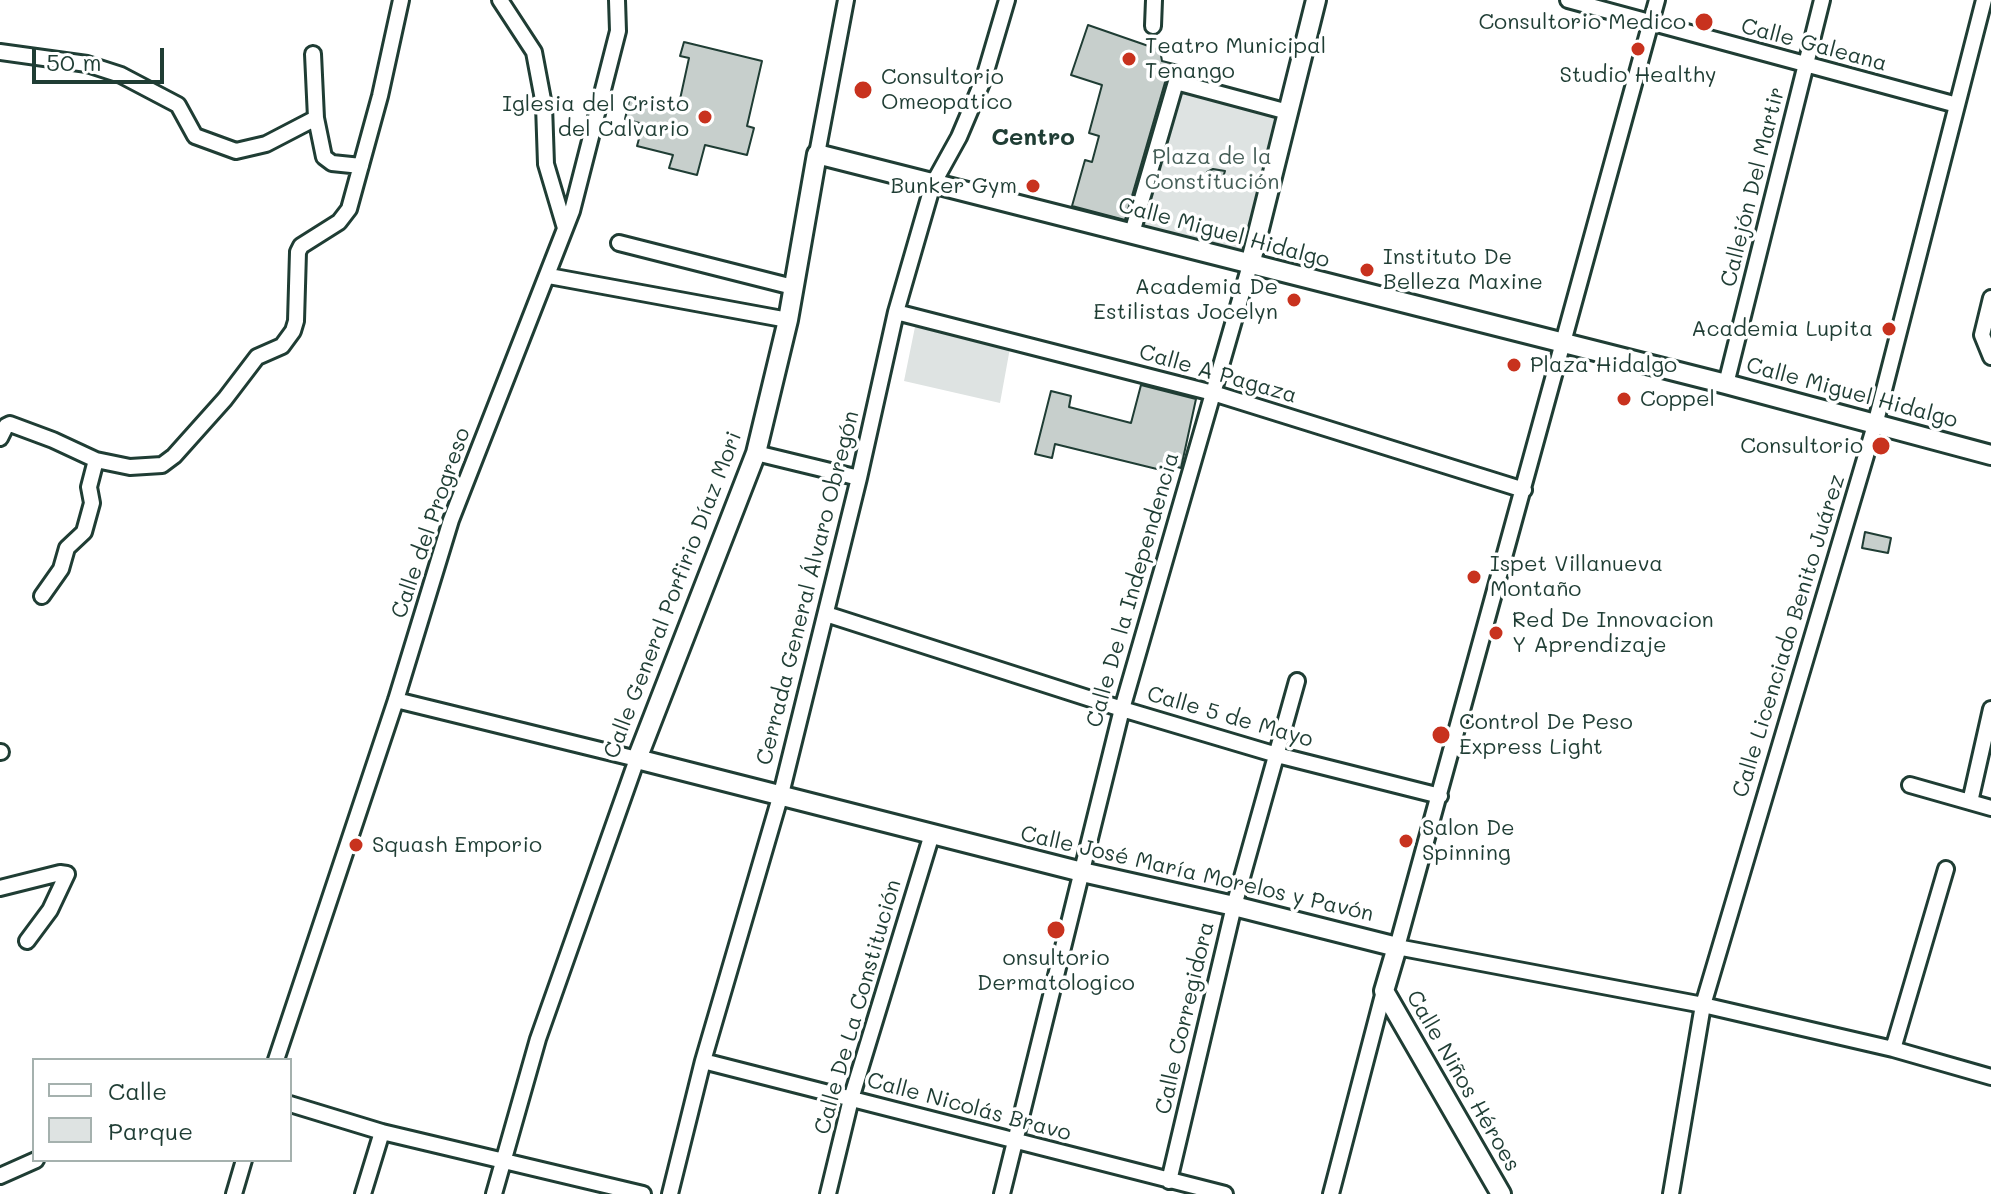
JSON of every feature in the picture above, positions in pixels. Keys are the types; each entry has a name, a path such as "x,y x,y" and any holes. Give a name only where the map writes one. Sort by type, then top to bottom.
{"street":[{"path":"0,438 10,424 96,460 130,467 162,465 174,456 225,399 257,357 282,346 296,321 298,252 306,242 343,218 354,192 401,0"},
{"path":"500,0 534,52 544,105 546,164 565,228"},
{"name":"Calle del Progreso","path":"277,1058 396,700 451,520 549,276 576,197 618,31 617,0"},
{"name":"Calle General Porfirio Díaz Mori","path":"494,1194 538,1039 637,759 756,453 788,320 846,0"},
{"name":"Cerrada General Álvaro Obregón","path":"670,1194 703,1061 781,794 859,478 896,312 933,184 959,137 984,78 1007,0"},
{"path":"1153,26 1154,0"},
{"name":"Calle De la Independencia","path":"1002,1194 1122,709 1250,265 1316,0"},
{"name":"Calle Galeana","path":"1568,0 1957,105"},
{"path":"1331,1194 1657,0"},
{"name":"Callejón Del Martir","path":"1726,384 1822,0"},
{"name":"Calle Licenciado Benito Juárez","path":"1671,1194 1703,1005 1875,425 1984,0"},
{"path":"0,52 87,64 121,75 178,105 195,136 236,151 266,144 316,118"},
{"path":"313,54 316,118 324,157 332,163 361,166"},
{"path":"1132,233 1176,82 1288,112"},
{"name":"Calle Miguel Hidalgo","path":"817,154 1726,384 1991,455"},
{"path":"619,243 793,287"},
{"path":"549,276 788,320"},
{"path":"1991,298 1982,335 1991,357"},
{"name":"Calle A Pagaza","path":"896,312 1213,393 1524,490"},
{"path":"756,453 859,478"},
{"path":"42,596 61,569 67,548 84,532 92,503 89,487 96,460"},
{"name":"Calle 5 de Mayo","path":"826,614 1277,755 1440,796"},
{"name":"Calle Corregidora","path":"1169,1181 1234,906 1297,681"},
{"name":"Calle José María Morelos y Pavón","path":"396,700 781,794 1082,872 1397,947 1703,1005 1893,1049 1991,1077"},
{"path":"1970,802 1991,709"},
{"path":"1910,785 1991,808"},
{"name":"Calle De La Constitución","path":"828,1194 851,1099 932,834"},
{"path":"1893,1049 1946,869"},
{"path":"0,888 60,873 67,874 50,910 27,941"},
{"name":"Calle Niños Héroes","path":"1384,991 1501,1194"},
{"name":"Calle Nicolás Bravo","path":"703,1061 1225,1194"},
{"path":"292,1105 382,1132 643,1194"},
{"path":"363,1194 382,1132"},
{"path":"0,1176 32,1162"},
{"path":"234,1194 243,1162"}],"green space":[{"name":"Plaza de la Constitución","path":"1179,86 1282,114 1245,253 1142,226"},
{"path":"916,322 1010,348 1000,403 904,381"}],"building":[{"path":"1088,25 1160,50 1162,61 1178,65 1166,79 1125,220 1072,206 1085,160 1092,162 1099,136 1089,133 1102,85 1071,75"},
{"path":"684,42 762,61 747,126 754,128 747,155 705,145 697,175 669,168 673,155 637,146 643,124 625,119 630,97 664,106 665,100 679,104 689,58 680,56"},
{"path":"1213,169 1225,171 1221,184 1216,186 1205,184 1207,172"},
{"path":"1141,385 1196,399 1181,468 1167,464 1165,471 1055,444 1052,458 1035,454 1051,391 1071,396 1069,407 1131,423"},
{"path":"1865,532 1891,538 1888,553 1862,548"}],"place":[{"name":"Consultorio Medico","path":"1704,22"},
{"name":"Studio Healthy","path":"1638,49"},
{"name":"Teatro Municipal Tenango","path":"1129,59"},
{"name":"Consultorio Omeopatico","path":"863,90"},
{"name":"Iglesia del Cristo del Calvario","path":"705,117"},
{"name":"Bunker Gym","path":"1033,186"},
{"name":"Instituto De Belleza Maxine","path":"1367,270"},
{"name":"Academia De Estilistas Jocelyn","path":"1294,300"},
{"name":"Academia Lupita","path":"1889,329"},
{"name":"Plaza Hidalgo","path":"1514,365"},
{"name":"Coppel","path":"1624,399"},
{"name":"Consultorio","path":"1881,446"},
{"name":"Ispet Villanueva Montaño","path":"1474,577"},
{"name":"Red De Innovacion Y Aprendizaje","path":"1496,633"},
{"name":"Control De Peso Express Light","path":"1441,735"},
{"name":"Salon De Spinning","path":"1406,841"},
{"name":"Squash Emporio","path":"356,845"},
{"name":"onsultorio Dermatologico","path":"1056,930"}],"district":[{"name":"Centro","path":"1033,138"}]}
